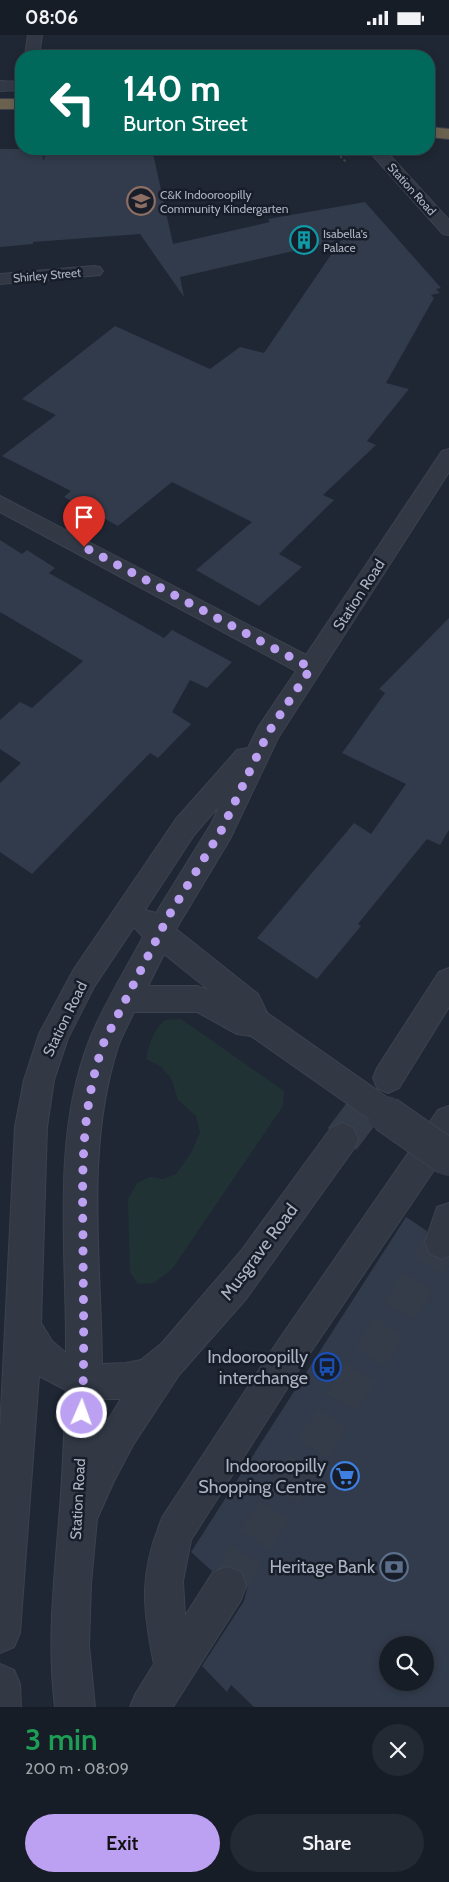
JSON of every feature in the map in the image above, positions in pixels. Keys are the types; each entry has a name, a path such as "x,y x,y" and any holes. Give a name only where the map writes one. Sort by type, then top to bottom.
{"highway":[{"path":"435,133 449,134"}],"street":[{"path":"33,50 35,35"},
{"path":"0,86 15,86"},
{"name":"Station Road","path":"380,155 449,230"},
{"name":"Shirley Street","path":"0,279 94,271"},
{"name":"Station Road","path":"75,1707 68,1644 71,1578 76,1541 84,1378 82,1175 89,1096 99,1058 159,933 221,831 268,733 449,456"},
{"path":"0,503 311,668"},
{"name":"Station Road","path":"0,1633 3,1570 20,1410 30,1127 39,1080 54,1034 70,1003 130,908 185,827 268,733"},
{"path":"130,908 159,933 223,999 237,1021 256,1023 449,1158"},
{"path":"388,1078 449,987"},
{"path":"126,999 223,999"},
{"path":"175,1668 163,1617 162,1590 166,1557 176,1529 290,1353 449,1121"},
{"name":"Musgrave Road","path":"76,1541 84,1507 112,1443 170,1360 229,1294 342,1139"},
{"name":"Musgrave Road","path":"24,1326 28,1338 47,1361 84,1378 108,1383 128,1380 150,1374 170,1360"},
{"path":"150,1707 228,1585"},
{"path":"0,1683 1,1707"}],"path":[{"path":"338,155 346,162"}],"shaded area":[{"path":"181,1019 284,1091 283,1106 172,1269 154,1283 138,1284 130,1272 128,1199 137,1183 150,1177 163,1179 176,1174 191,1153 200,1132 196,1116 178,1100 171,1078 160,1066 146,1059 152,1037 161,1024 165,1020"}],"building":[{"path":"0,149 15,149 15,155 42,155 44,161 45,155 153,155 173,244 270,222 268,219 365,202 441,288 436,289 440,293 431,295 434,298 386,383 409,389 367,441 376,445 323,495 334,500 279,554 302,567 259,606 196,570 252,522 172,482 118,526 64,497 71,491 2,456 56,415 22,399 115,326 210,369 240,347 264,353 341,240 180,277 184,297 140,234 33,242 33,244 0,247"},
{"path":"0,540 22,554 27,550 55,568 49,573 164,638 172,630 232,662 207,688 190,680 172,712 191,724 158,758 150,753 32,874 0,852 0,783 21,763 0,749 0,720 20,702 32,708 83,661 0,612"},
{"path":"449,618 449,830 440,845 427,839 358,924 361,926 317,979 257,938 354,823 371,834 406,784 342,753 385,693 379,689"},
{"name":"Indooroopilly Shopping Centre","path":"406,1217 427,1231 423,1243 429,1256 441,1261 449,1258 449,1707 254,1707 231,1685 227,1692 202,1666 244,1601 248,1585 243,1571 228,1565 212,1571 191,1552"}],"tunnel":[{"path":"360,1115 388,1078"},
{"path":"342,1139 361,1114"},
{"path":"227,1586 442,1242"}],"place":[{"name":"C&K Indooroopilly Community Kindergarten","path":"141,201"},
{"name":"Isabella's Palace","path":"304,240"},
{"name":"Indooroopilly interchange","path":"327,1367"},
{"name":"Indooroopilly Shopping Centre","path":"345,1476"},
{"name":"Heritage Bank","path":"394,1567"}],"route":[{"path":"82,1413 84,1378 83,1144 93,1076 104,1042 159,933 221,831 268,733 311,668 84,547"}]}
